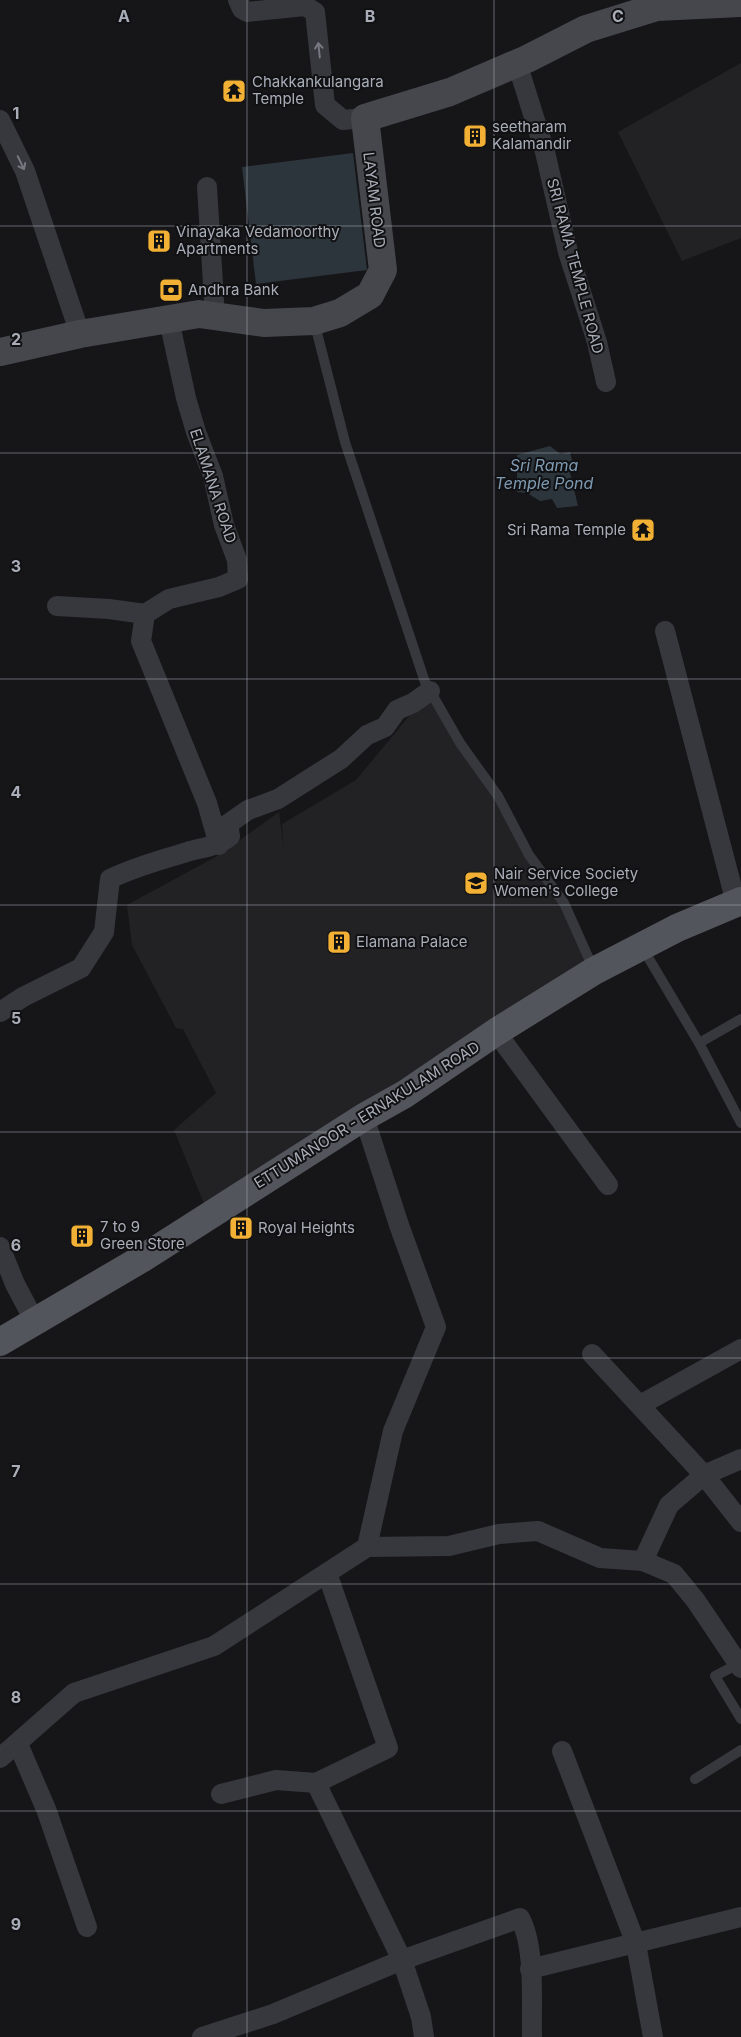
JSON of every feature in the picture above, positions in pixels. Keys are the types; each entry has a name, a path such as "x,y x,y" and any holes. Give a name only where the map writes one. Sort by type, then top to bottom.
{"main road":[{"name":"ETTUMANOOR - ERNAKULAM ROAD","path":"0,1342 144,1258 364,1117 405,1094 496,1032 594,971 676,928 739,902"}],"street":[{"path":"238,0 242,9 247,12 305,6 316,12 325,105 343,120 365,118 450,92 518,63 586,29 657,7 741,4"},
{"name":"SRI RAMA TEMPLE ROAD","path":"518,63 545,152 568,252 597,342 606,382"},
{"name":"LAYAM ROAD","path":"0,352 80,334 199,314 264,323 314,321 340,313 370,295 383,270 365,118"},
{"path":"0,120 25,171 80,334"},
{"path":"207,187 215,316"},
{"name":"ELAMANA ROAD","path":"145,614 170,599 219,587 238,579 237,560 224,525 213,476 196,432 186,398 169,320"},
{"path":"57,606 145,614 141,641 207,803 219,845"},
{"path":"665,631 739,902"},
{"path":"0,1012 23,997 81,968 104,932 110,879 132,868 205,846 219,845 230,836 228,824 248,810 278,799 328,767 367,735 385,727 397,710 413,703 430,691"},
{"path":"496,1032 608,1185"},
{"path":"364,1117 399,1225 436,1327 393,1431 367,1548"},
{"path":"0,1247 15,1284 35,1322"},
{"path":"640,1406 741,1350"},
{"path":"592,1354 704,1475 741,1522"},
{"path":"642,1561 669,1505 704,1475 741,1459"},
{"path":"0,1758 74,1693 214,1646 367,1548 449,1546 499,1534 538,1531 600,1558 642,1561 674,1574 737,1655"},
{"path":"221,1794 276,1780 316,1783 388,1748 327,1573"},
{"path":"18,1744 46,1809 87,1927"},
{"path":"562,1751 636,1944 652,2037"},
{"path":"316,1783 402,1960 421,2017 424,2037"},
{"path":"530,1970 741,1917"},
{"path":"202,2037 273,2014 402,1960 520,1918 528,1939 532,2037"}],"lane":[{"path":"314,321 345,442 422,673 430,691 460,743 498,796 529,855 564,904 594,971"},
{"path":"642,947 699,1043 741,1123"},
{"path":"699,1043 741,1019"},
{"path":"737,1655 715,1676 741,1719"},
{"path":"695,1779 741,1750"}],"shaded area":[{"path":"741,63 741,238 682,261 618,132"},
{"path":"430,691 564,903 594,971 205,1206 174,1130 216,1093 183,1029 176,1028 132,945 127,905 219,855 279,812 284,848 282,824 356,780"}],"water":[{"path":"353,153 367,270 256,284 242,167"},
{"name":"Sri Rama Temple Pond","path":"550,446 560,454 570,452 574,468 569,468 578,506 557,508 552,499 540,501 527,493 517,492 517,455"}],"place":[{"name":"Chakkankulangara Temple","path":"234,91"},
{"name":"seetharam Kalamandir","path":"475,136"},
{"name":"Vinayaka Vedamoorthy Apartments","path":"159,241"},
{"name":"Andhra Bank","path":"171,290"},
{"name":"Sri Rama Temple","path":"643,530"},
{"name":"Nair Service Society Women's College","path":"476,883"},
{"name":"Elamana Palace","path":"339,942"},
{"name":"Royal Heights","path":"241,1228"},
{"name":"7 to 9 Green Store","path":"82,1236"}]}
